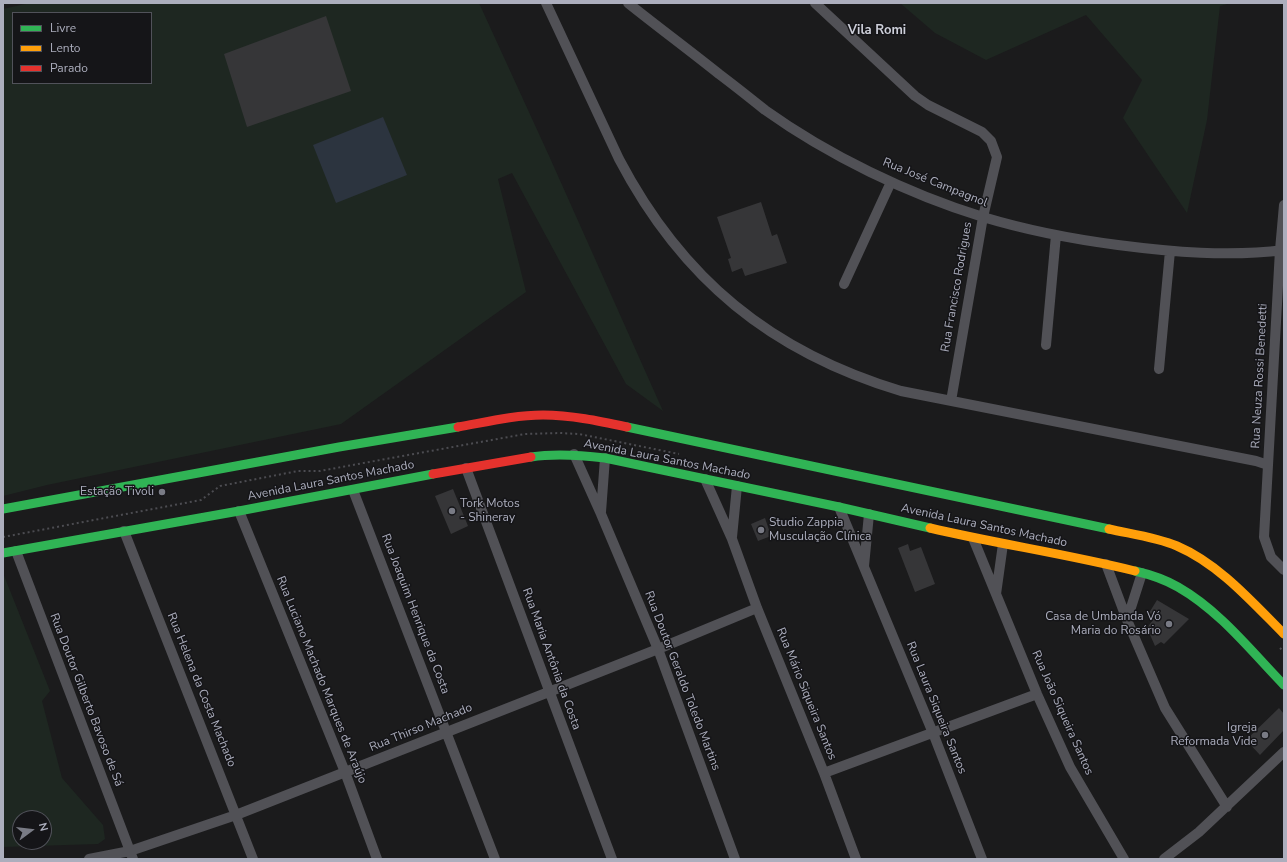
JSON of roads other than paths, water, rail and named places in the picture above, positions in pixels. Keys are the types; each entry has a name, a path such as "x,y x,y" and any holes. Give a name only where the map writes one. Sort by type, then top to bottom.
{"main road":[{"name":"Avenida Laura Santos Machado","path":"3,509 339,446 508,418 542,415 584,418 1151,538 1182,548 1210,565 1234,584 1284,634"},
{"name":"Avenida Laura Santos Machado","path":"3,553 240,511 466,468 544,455 574,454 605,458 839,507 973,538 1106,564 1142,573 1177,586 1217,615 1284,685"}],"street":[{"path":"546,3 631,182 655,220 674,246 712,286 759,325 824,363 849,374 901,392 1248,459 1268,465"},
{"name":"Rua José Campagnol","path":"628,3 765,110 819,144 891,182 948,205 983,217 1056,235 1104,243 1170,251 1203,253 1282,250"},
{"name":"Rua Francisco Rodrigues","path":"814,3 915,96 928,105 982,132 991,141 997,157 983,217 950,401"},
{"path":"844,284 891,182"},
{"name":"Rua Neuza Rossi Benedetti","path":"1284,205 1264,538 1271,557 1284,570"},
{"path":"1046,345 1056,235"},
{"path":"1159,369 1170,251"},
{"name":"Rua Doutor Geraldo Toledo Martins","path":"574,454 658,649 735,859"},
{"name":"Rua Doutor Geraldo Toledo Martins","path":"601,514 605,458"},
{"name":"Rua Maria Antônia da Costa","path":"466,468 612,859"},
{"name":"Rua Mário Siqueira Santos","path":"705,479 732,539 757,608 824,774 856,859"},
{"name":"Rua Mário Siqueira Santos","path":"732,539 736,486"},
{"name":"Rua Joaquim Henrique da Costa","path":"353,490 495,859"},
{"name":"Rua Laura Siqueira Santos","path":"839,507 933,733 982,859"},
{"name":"Rua Luciano Machado Marques de Araújo","path":"240,511 345,772 377,859"},
{"name":"Rua Laura Siqueira Santos","path":"864,568 869,514"},
{"name":"Rua Helena da Costa Machado","path":"124,531 253,859"},
{"name":"Rua João Siqueira Santos","path":"973,538 1037,694 1070,767 1124,859"},
{"path":"996,594 1003,544"},
{"name":"Rua Doutor Gilberto Bavoso de Sá","path":"16,551 131,855"},
{"path":"1106,564 1127,620 1165,708 1227,807"},
{"path":"1127,620 1142,573"},
{"name":"Rua Thirso Machado","path":"89,859 131,855 658,649 757,608"},
{"path":"824,774 1037,694"},
{"path":"1164,859 1199,832 1284,752"}],"water":[{"path":"383,117 407,175 336,203 313,145"}],"place":[{"name":"Estação Tivoli","path":"162,492"},
{"name":"Tork Motos - Shineray","path":"452,511"},
{"name":"Studio Zappia Musculação Clínica","path":"761,530"},
{"name":"Casa de Umbanda Vó Maria do Rosário","path":"1169,624"},
{"name":"Igreja Reformada Vide","path":"1265,735"}],"district":[{"name":"Vila Romi","path":"877,31"}]}
